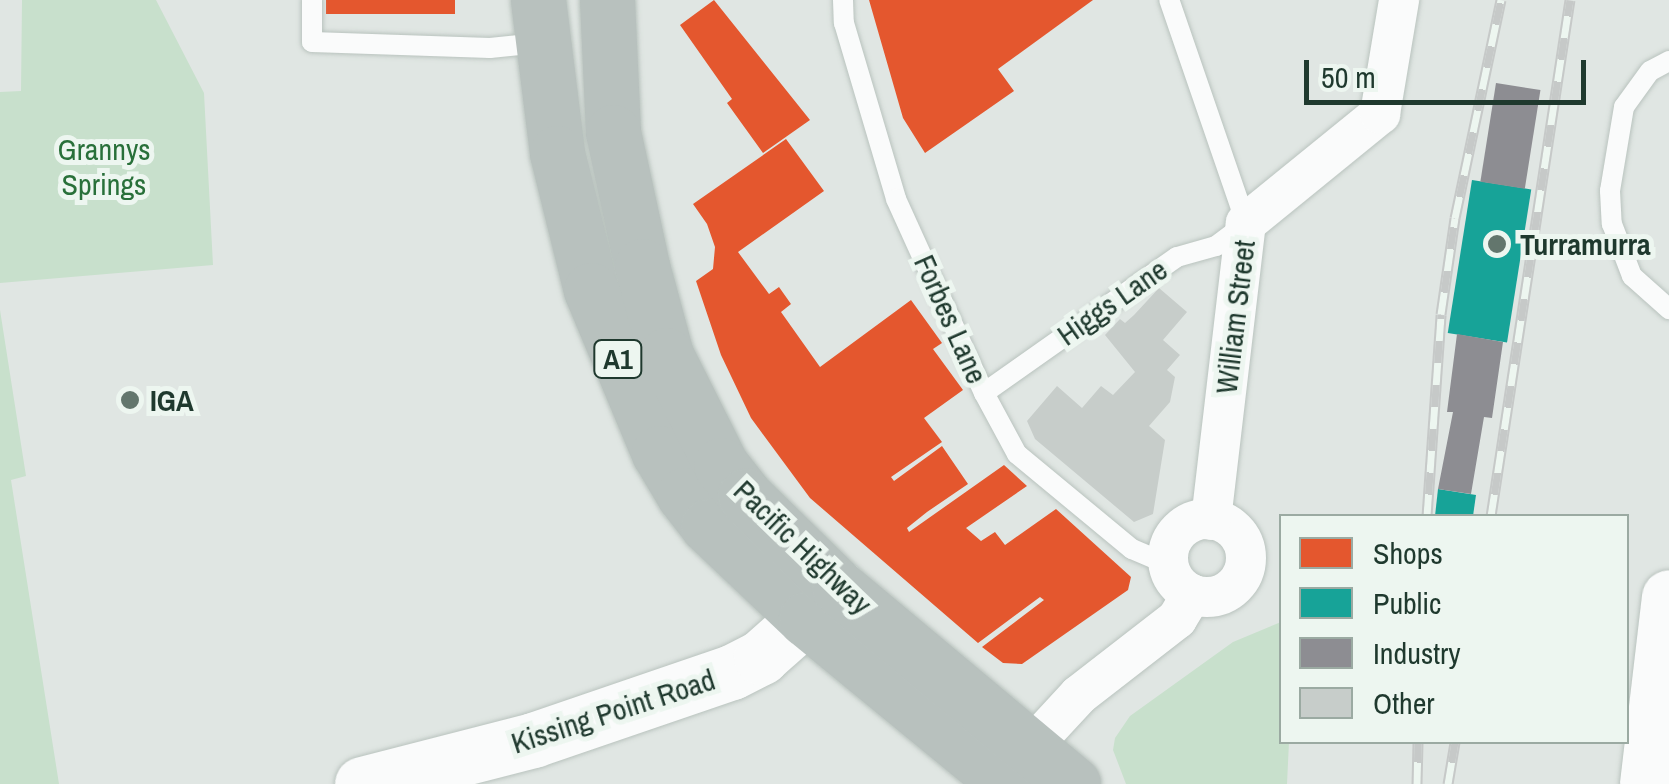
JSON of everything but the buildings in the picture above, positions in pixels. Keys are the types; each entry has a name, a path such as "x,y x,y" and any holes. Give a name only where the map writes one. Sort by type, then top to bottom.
{"highway":[{"name":"Pacific Highway","path":"606,0 613,132 666,355 721,465 822,604"},
{"name":"Pacific Highway","path":"540,21 557,153 592,290 659,453 708,526 822,604 1019,766 1074,784"}],"main road":[{"path":"1647,784 1669,598"},
{"name":"Kissing Point Road","path":"362,784 533,740 686,690 761,658 822,604"}],"street":[{"name":"William Street","path":"1210,520 1246,222 1380,114 1399,0"},
{"path":"1019,766 1079,695 1178,618 1180,579 1168,552 1178,531 1199,520 1210,520 1239,536 1244,568 1224,593 1180,579"}],"lane":[{"path":"312,0 312,42 490,48 540,21"},
{"name":"Forbes Lane","path":"843,0 844,23 896,200 984,393 1017,454 1132,549 1180,579"},
{"path":"1177,5 1246,222"},
{"path":"1669,61 1650,71 1624,107 1610,191 1620,252 1632,276 1669,309"},
{"name":"Higgs Lane","path":"984,393 1177,256 1216,246 1246,222"}],"green space":[{"name":"Grannys Springs","path":"22,0 156,0 204,93 213,265 0,283 0,92 21,91"},
{"path":"0,310 26,476 11,480 59,784 0,784"},
{"path":"1279,623 1279,744 1289,744 1287,784 1126,784 1113,750 1115,738 1130,716 1233,642"}],"railway":[{"path":"1427,514 1441,314 1455,218 1501,0"},
{"path":"1491,514 1570,0"},
{"path":"1417,784 1418,744"},
{"path":"1448,784 1455,744"}],"place":[{"name":"Turramurra","path":"1497,244"},
{"name":"IGA","path":"130,400"}]}
